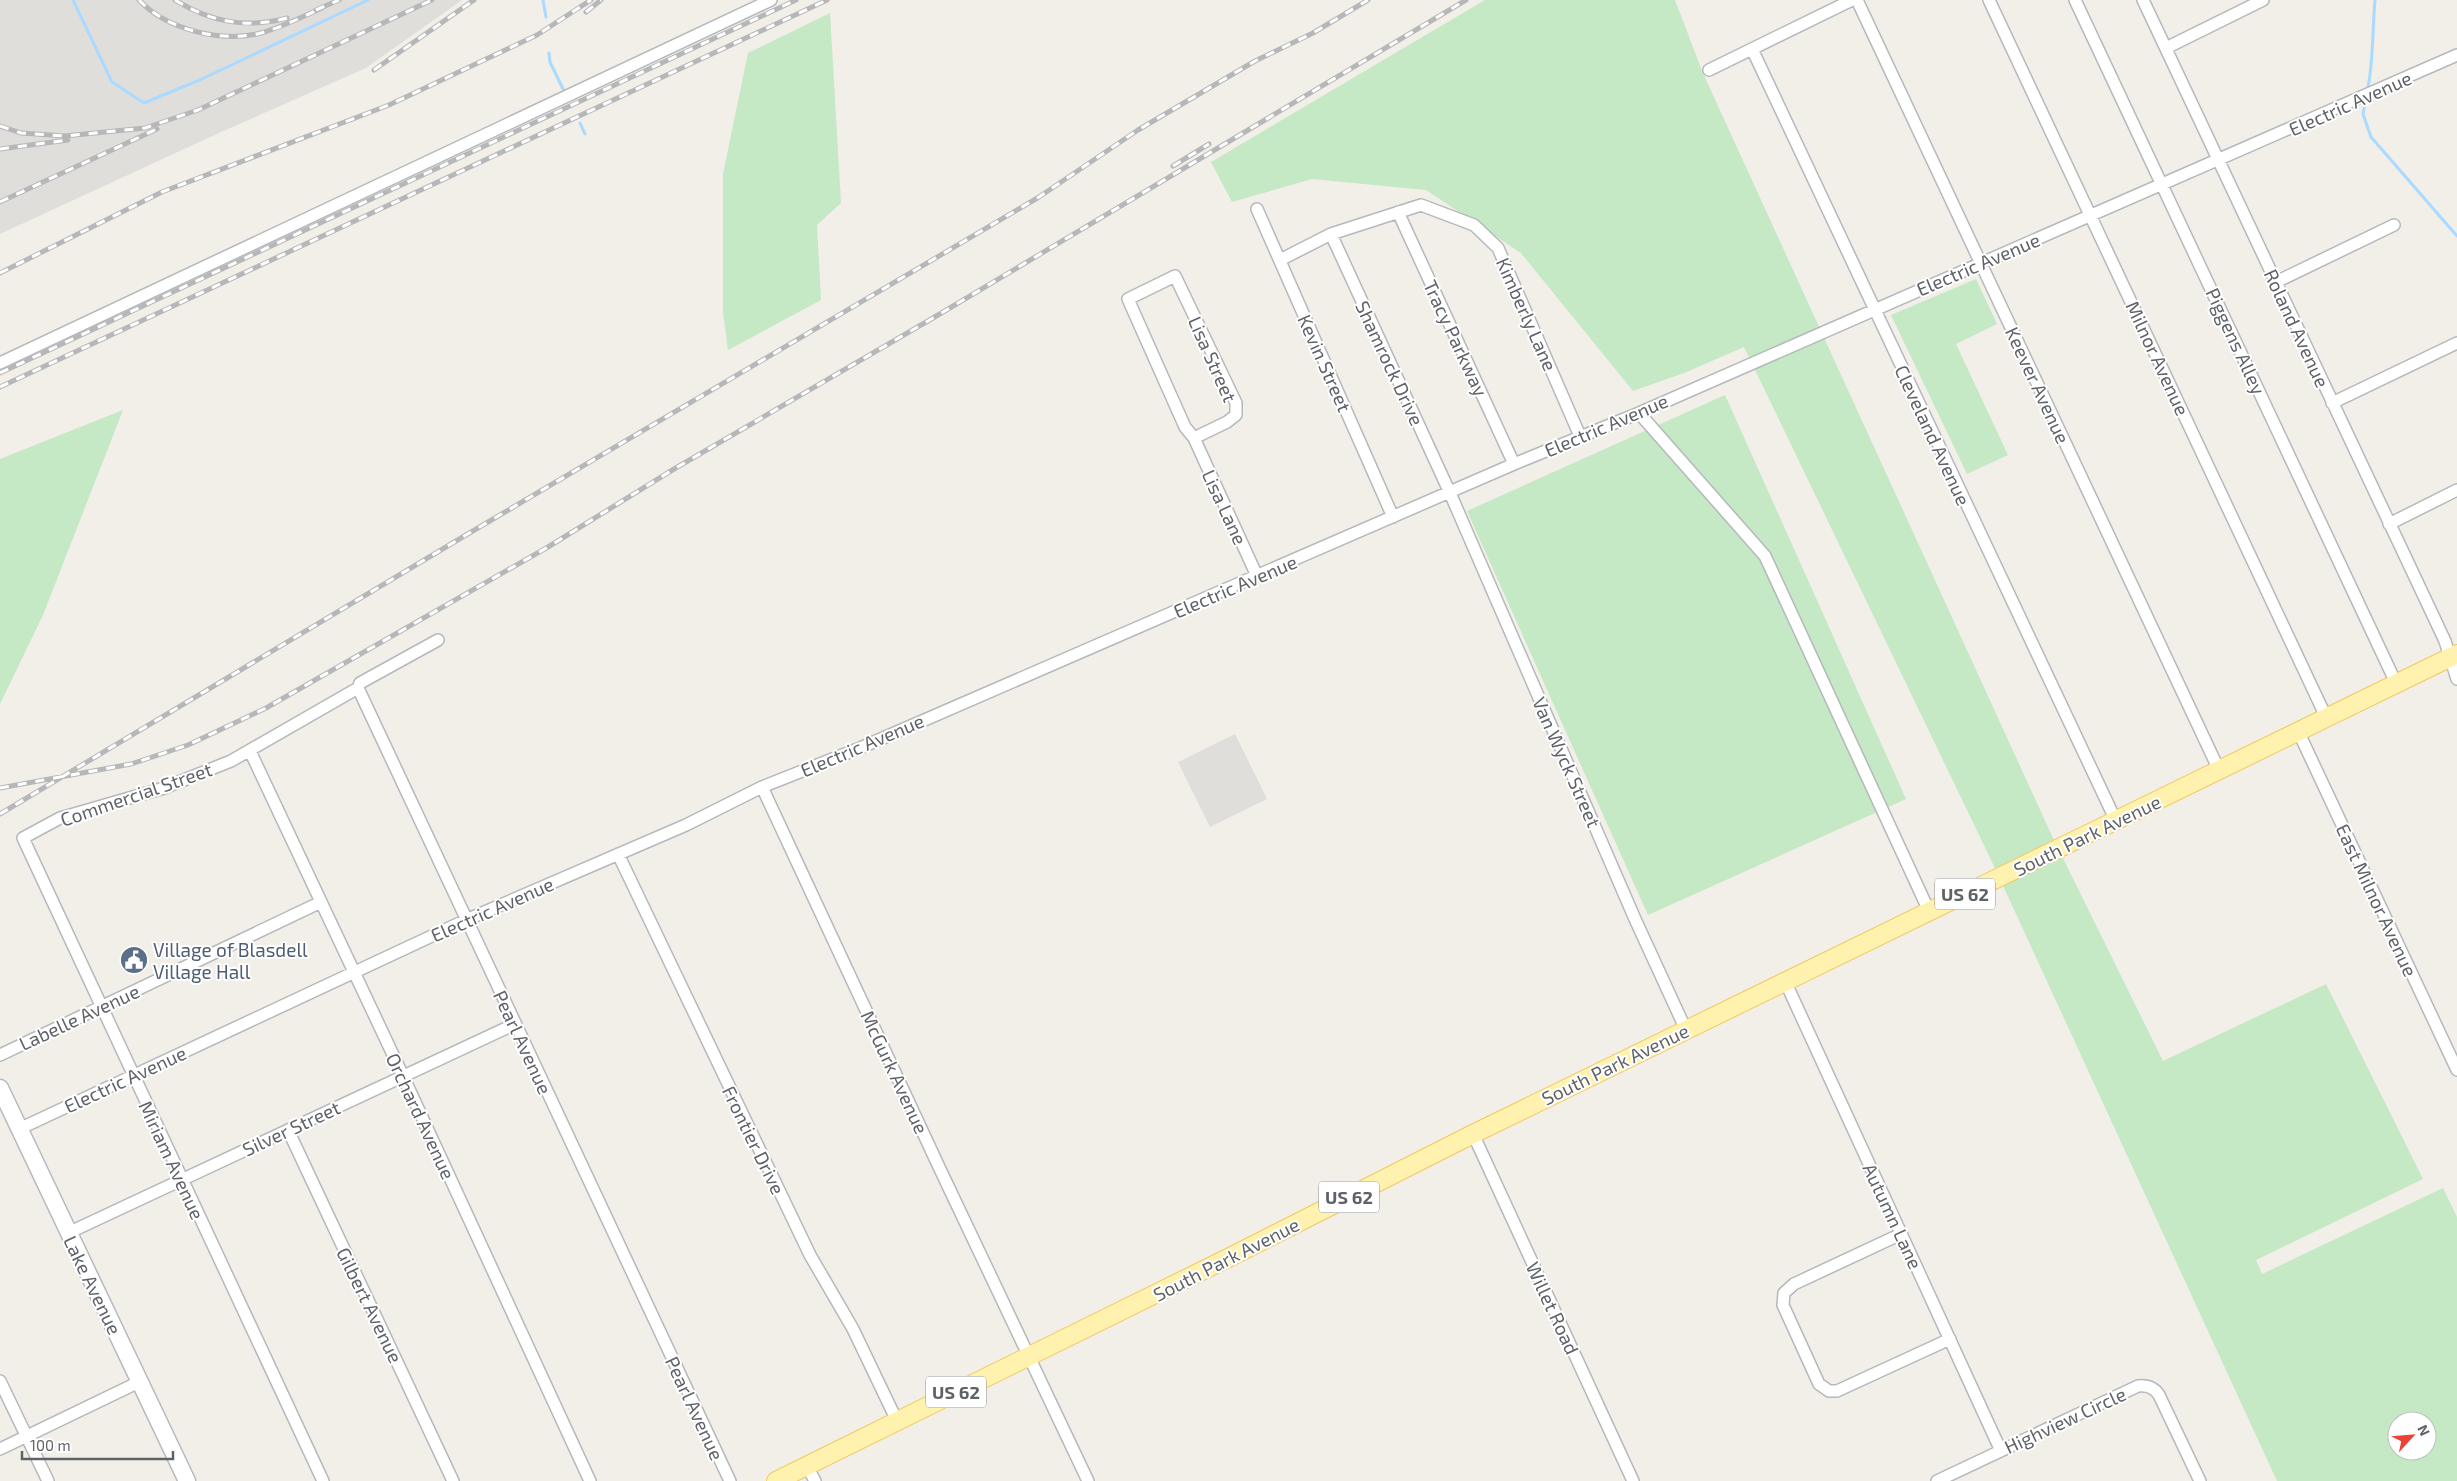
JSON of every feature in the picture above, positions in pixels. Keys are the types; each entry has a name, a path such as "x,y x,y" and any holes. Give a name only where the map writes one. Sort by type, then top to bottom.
{"main road":[{"name":"South Park Avenue","path":"776,1481 811,1473 897,1422 1473,1134 2453,656"}],"street":[{"path":"0,363 771,0"},
{"path":"1709,70 1852,0"},
{"name":"Keever Avenue","path":"1857,0 2219,770"},
{"name":"Milnor Avenue","path":"1989,0 2326,717"},
{"name":"Piggens Alley","path":"2075,0 2396,683"},
{"name":"Roland Avenue","path":"2143,0 2453,656 2457,678"},
{"path":"2166,48 2263,0"},
{"name":"Cleveland Avenue","path":"1752,49 2116,821"},
{"name":"Electric Avenue","path":"18,1130 466,920 618,854 762,787 860,748 1514,464 1639,412 2356,101 2457,55"},
{"name":"Kimberly Lane","path":"1280,260 1331,234 1421,205 1474,225 1498,248 1580,436"},
{"name":"Kevin Street","path":"1257,209 1393,517"},
{"name":"Tracy Parkway","path":"1398,212 1514,464"},
{"path":"2276,282 2394,225"},
{"name":"Shamrock Drive","path":"1331,234 1450,493"},
{"name":"Lisa Street","path":"1174,276 1236,403 1236,415 1194,438 1185,427 1128,299 1174,276"},
{"path":"2332,403 2457,343"},
{"path":"1639,412 1765,556 1929,911"},
{"name":"Lisa Lane","path":"1194,438 1257,576"},
{"path":"2389,524 2457,490"},
{"name":"Van Wyck Street","path":"1450,493 1635,919 1686,1030"},
{"path":"358,688 360,683 438,640"},
{"name":"Commercial Street","path":"23,838 60,818 193,778 250,751 358,688"},
{"name":"Pearl Avenue","path":"358,688 730,1481"},
{"name":"East Milnor Avenue","path":"2298,731 2457,1070"},
{"name":"Orchard Avenue","path":"250,751 590,1481"},
{"name":"McGurk Avenue","path":"762,787 1088,1481"},
{"name":"Miriam Avenue","path":"23,838 322,1481"},
{"name":"Frontier Drive","path":"618,854 810,1255 853,1329 897,1422"},
{"name":"Labelle Avenue","path":"0,1055 321,902"},
{"name":"Autumn Lane","path":"1786,981 2001,1450"},
{"name":"Silver Street","path":"68,1232 515,1024"},
{"name":"Lake Avenue","path":"0,1088 18,1130 187,1481"},
{"name":"Gilbert Avenue","path":"288,1130 453,1481"},
{"name":"Willet Road","path":"1473,1134 1633,1481"},
{"path":"1901,1234 1794,1284 1784,1293 1784,1304 1819,1384 1829,1391 1837,1391 1950,1340"},
{"path":"0,1381 48,1481"},
{"path":"0,1449 139,1382"},
{"name":"Highview Circle","path":"1938,1481 2138,1386 2145,1385 2160,1395 2200,1481"}],"shaded area":[{"path":"0,0 462,0 366,68 219,133 0,234"},
{"path":"1235,734 1267,799 1210,827 1178,762"}],"green space":[{"path":"1485,0 1675,0 1702,71 2052,836 2163,1061 2326,984 2423,1179 2256,1260 2262,1274 2443,1188 2457,1217 2457,1481 2277,1481 1993,864 1744,347 1684,373 1633,391 1521,253 1426,190 1312,179 1232,202 1211,162"},
{"path":"830,13 841,203 817,225 821,300 728,350 723,312 723,174 748,53"},
{"path":"1976,279 1997,324 1956,344 2008,455 1967,474 1891,315"},
{"path":"1725,395 1906,799 1648,915 1467,511"},
{"path":"123,410 43,615 0,704 0,459"}],"waterway":[{"path":"73,0 112,82 144,103 202,79 368,0"},
{"path":"543,0 546,17"},
{"path":"2367,92 2372,58 2375,0"},
{"path":"549,53 550,62 563,89"},
{"path":"2366,98 2363,114 2371,137 2457,236"},
{"path":"580,123 585,134"}],"railway":[{"path":"139,0 164,19 180,26 196,32 229,36 246,36 261,33 322,8"},
{"path":"175,0 202,14 229,21 257,23 287,18"},
{"path":"316,10 339,0"},
{"path":"0,126 21,133 65,136 145,128 198,110 432,0"},
{"path":"374,70 474,0"},
{"path":"0,273 162,192 389,105 537,35 591,0"},
{"path":"586,12 601,0"},
{"path":"0,373 796,0"},
{"path":"0,387 827,0"},
{"path":"0,814 466,535 1039,197 1138,130 1255,61 1313,33 1368,0"},
{"path":"0,788 131,764 188,745 266,708 548,547 674,469 933,318 1466,0"},
{"path":"0,202 157,129"},
{"path":"0,149 68,140"},
{"path":"1173,166 1209,144"}],"place":[{"name":"Village of Blasdell Village Hall","path":"134,960"}]}
